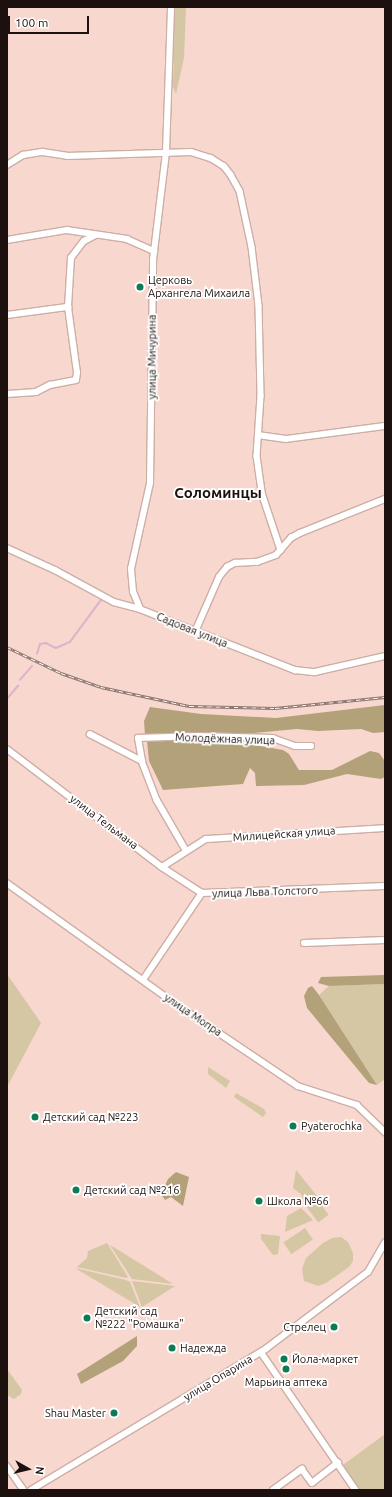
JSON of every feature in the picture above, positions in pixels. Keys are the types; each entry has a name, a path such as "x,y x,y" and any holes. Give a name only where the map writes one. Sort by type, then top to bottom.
{"street":[{"name":"улица Мичурина","path":"140,609 133,592 131,569 150,483 154,251 166,152 171,7"},
{"path":"7,165 23,155 43,152 67,156 191,152 211,158 224,166 240,191 252,247 259,306 262,352 257,456 262,493 281,550"},
{"path":"7,240 67,230 128,239 154,251"},
{"path":"7,394 36,392 50,386 76,380 77,373 68,307 71,258 84,241 96,235"},
{"path":"7,315 68,307"},
{"path":"258,435 286,439 385,426"},
{"path":"195,632 220,577 227,567 235,563 257,562 276,555 291,538 300,533 385,499"},
{"name":"Садовая улица","path":"7,548 55,570 114,602 140,609 195,632 305,673 385,656"},
{"path":"90,734 142,761 168,823 186,850"},
{"name":"Молодёжная улица","path":"142,761 138,738 197,736 272,738 295,746 311,746"},
{"name":"улица Тельмана","path":"7,749 162,867 202,893"},
{"name":"Милицейская улица","path":"162,867 186,850 206,839 385,828"},
{"name":"улица Мопра","path":"7,883 143,980 298,1086 357,1105 385,1132"},
{"name":"улица Льва Толстого","path":"143,980 202,893 385,886"},
{"path":"304,943 385,940"},
{"name":"улица Опарина","path":"31,1490 261,1352 368,1272 385,1242"},
{"path":"261,1352 356,1490"},
{"path":"273,1490 302,1469 312,1483 338,1463"},
{"path":"7,1466 24,1490"}],"shaded area":[{"path":"175,7 186,7 184,58 176,94 173,87"},
{"path":"385,705 385,732 373,733 361,729 318,731 297,729 244,734 145,735 144,721 150,707 201,714 276,718"},
{"path":"225,740 283,750 289,754 299,770 332,770 370,751 379,753 385,761 385,777 381,779 347,774 304,785 256,786 255,773 250,768 243,784 163,790 149,761 147,741"},
{"path":"7,974 41,1023 7,1087"},
{"path":"385,975 385,984 329,986 318,983 321,977"},
{"path":"385,984 385,1079 377,1085 319,995 329,986"},
{"path":"312,986 377,1085 369,1083 307,1008 304,996 308,988"},
{"path":"208,1067 230,1081 226,1088 208,1074"},
{"path":"236,1093 264,1109 266,1113 263,1117 234,1097"},
{"path":"296,1170 317,1196 305,1206 301,1194 293,1188"},
{"path":"176,1172 189,1177 183,1206 171,1197 165,1200 161,1194 168,1179"},
{"path":"316,1198 329,1215 318,1223 306,1206"},
{"path":"301,1208 313,1220 285,1232 287,1216"},
{"path":"305,1228 313,1240 291,1254 283,1243"},
{"path":"261,1234 280,1236 278,1254 273,1255 261,1239"},
{"path":"341,1237 348,1242 353,1253 353,1261 349,1267 326,1283 318,1286 304,1281 302,1269 306,1258 323,1243 332,1238"},
{"path":"107,1243 128,1277 126,1278 77,1267 87,1258 88,1251"},
{"path":"110,1245 141,1264 173,1284 132,1279"},
{"path":"75,1268 130,1282 140,1307"},
{"path":"132,1281 175,1286 142,1307"},
{"path":"137,1336 137,1346 123,1361 81,1384 77,1374"},
{"path":"7,1369 22,1390 21,1394 14,1399 7,1395"},
{"path":"385,1434 385,1490 360,1490 343,1465"}],"waterway":[{"path":"37,654 40,644 46,643 56,648 70,642 101,600"},
{"path":"20,680 32,666"},
{"path":"7,699 18,686"}],"railway":[{"path":"7,647 61,673 101,687 189,706 275,708 385,697"}],"place":[{"name":"Церковь Архангела Михаила","path":"140,287"},
{"name":"Детский сад №223","path":"35,1117"},
{"name":"Pyaterochka","path":"293,1126"},
{"name":"Детский сад №216","path":"76,1190"},
{"name":"Школа №66","path":"259,1201"},
{"name":"Детский сад №222 \"Ромашка\"","path":"87,1318"},
{"name":"Стрелец","path":"334,1327"},
{"name":"Надежда","path":"172,1348"},
{"name":"Йола-маркет","path":"284,1359"},
{"name":"Марьина аптека","path":"286,1369"},
{"name":"Shau Master","path":"114,1413"}],"district":[{"name":"Соломинцы","path":"218,493"}]}
